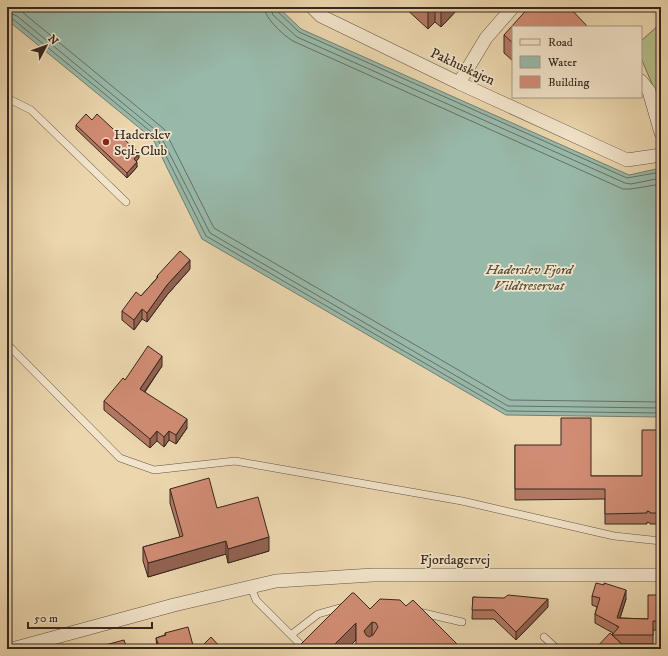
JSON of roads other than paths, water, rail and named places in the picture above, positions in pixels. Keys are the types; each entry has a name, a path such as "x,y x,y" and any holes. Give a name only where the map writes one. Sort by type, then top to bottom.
{"street":[{"name":"Pakhuskajen","path":"312,7 321,16 460,83 627,160 656,156"},
{"path":"460,83 486,38 513,7"},
{"path":"642,82 649,91 661,133"},
{"name":"Fjordagervej","path":"12,649 174,605 276,581 373,575 661,575"}],"lane":[{"path":"7,98 31,110 126,202"},
{"path":"7,344 120,458 154,470 235,461 462,501 614,536 661,542"},
{"path":"251,587 256,600 305,649"},
{"path":"291,635 318,614 352,605"},
{"path":"411,611 462,622"},
{"path":"544,637 556,649"}],"water":[{"name":"Haderslev Fjord Vildtreservat","path":"7,7 278,7 301,29 629,175 661,168 661,417 506,415 202,239 153,139 7,21"}],"place":[{"name":"Haderslev Sejl-Club","path":"106,142"}]}
